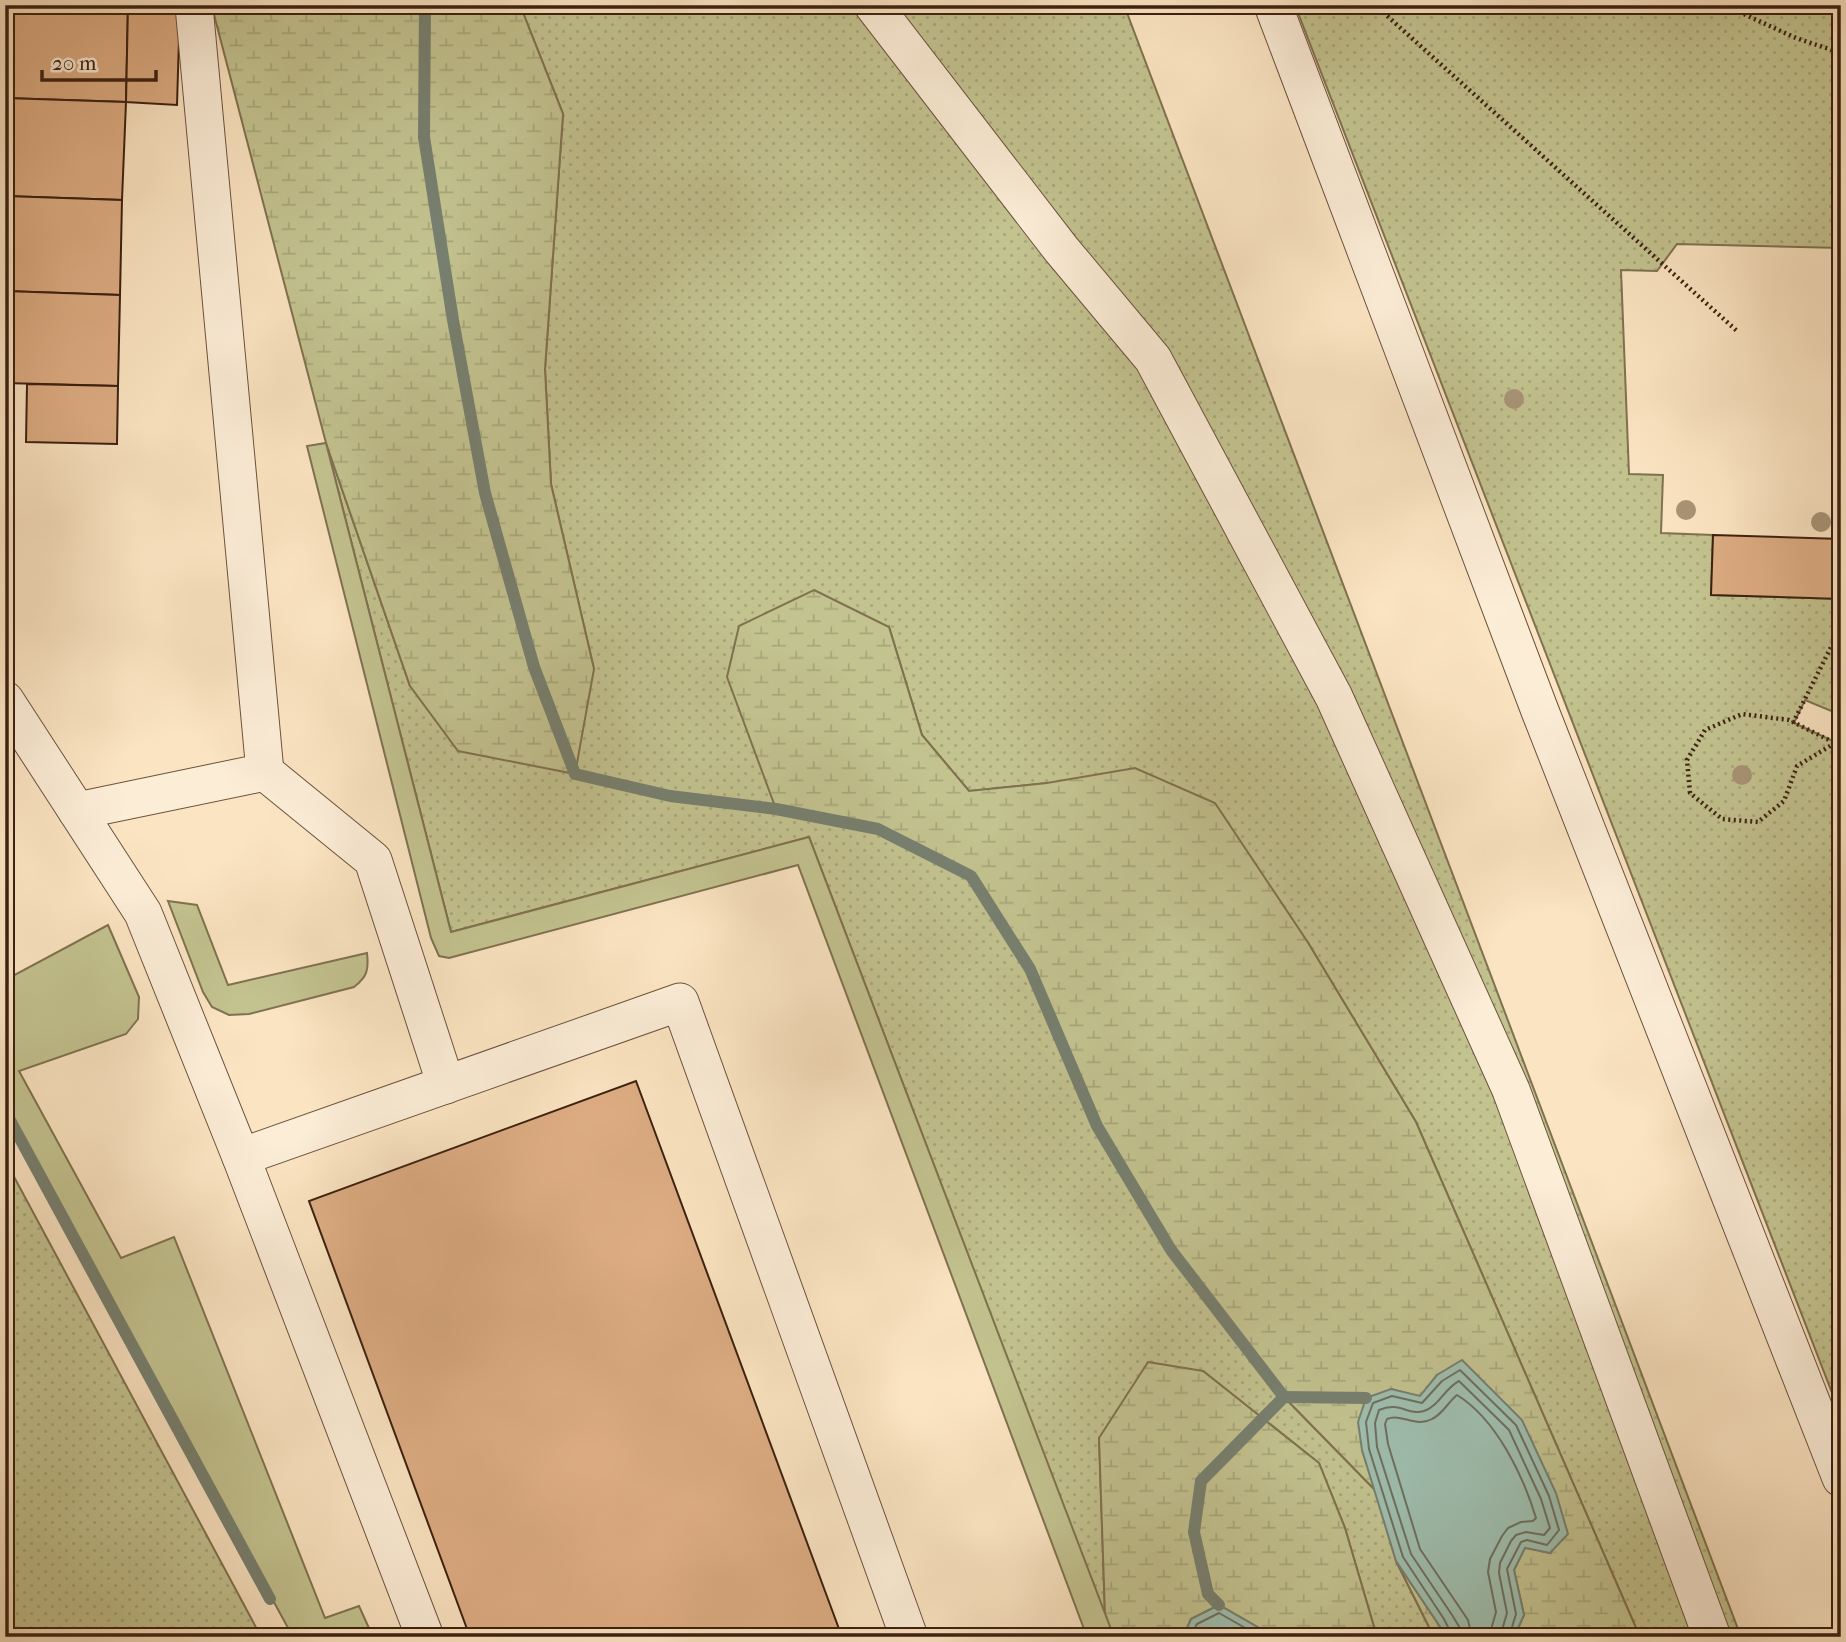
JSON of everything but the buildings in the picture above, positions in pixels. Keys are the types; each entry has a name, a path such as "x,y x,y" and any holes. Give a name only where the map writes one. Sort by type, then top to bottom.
{"lane":[{"path":"873,5 1061,249 1153,359 1334,697 1511,1090 1712,1637"},
{"path":"1273,5 1535,698 1841,1478"},
{"path":"194,6 265,772 373,860 446,1085"},
{"path":"5,700 143,913 241,1157 425,1637"},
{"path":"77,811 265,772"},
{"path":"241,1157 680,1002 909,1637"}],"path":[{"path":"1375,5 1737,331"},
{"path":"1724,5 1796,38 1841,53"},
{"path":"1793,723 1841,627"},
{"path":"1742,714 1789,720 1838,743 1797,766 1784,801 1758,822 1722,819 1690,793 1687,760 1705,730 1742,714"},
{"path":"1841,1303 1841,1316"}],"green space":[{"path":"520,5 1124,5 1741,1637 1640,1637 1416,1122 1307,941 1047,783 969,791 922,735 889,627 776,809 878,829 971,876 1030,969 1097,1126 1284,1397 1376,1491 1396,1561 1434,1637 1377,1637 1345,1528 1319,1463 1203,1371 1099,1438 1105,1615 809,837 451,932 326,443 410,686 594,669 551,484 545,369 563,114"},
{"path":"520,5 563,114 545,369 551,484 594,669 575,774 458,751 410,686 326,443 212,7"},
{"path":"1295,5 1841,5 1841,248 1677,244 1657,271 1621,270 1629,474 1663,475 1661,533 1713,535 1711,595 1841,599 1841,715 1805,700 1794,723 1841,743 1841,1416"},
{"path":"326,443 451,932 809,837 1114,1637 1087,1637 798,865 449,958 439,956 431,938 307,446"},
{"path":"814,590 889,627 922,735 969,791 1047,783 1135,768 1215,803 1307,941 1416,1122 1640,1637 1514,1637 1524,1615 1514,1570 1525,1547 1550,1553 1437,1375 1420,1397 1391,1389 1362,1450 1376,1491 1284,1397 1171,1250 1097,1126 1030,969 971,876 878,829 776,809 727,677 739,626"},
{"path":"168,901 197,905 228,985 367,953 366,973 354,987 249,1014 229,1015 212,1007 203,992"},
{"path":"108,925 139,997 138,1019 126,1034 19,1071 121,1258 174,1237 325,1618 359,1606 373,1637 293,1637 5,1111 5,980"},
{"path":"5,1160 250,1616 261,1637 5,1637"},
{"path":"1148,1362 1203,1371 1319,1463 1345,1528 1377,1637 1275,1637 1219,1605 1191,1619 1183,1637 1113,1637 1105,1615 1099,1438"},
{"path":"1396,1561 1447,1637 1434,1637"}],"water":[{"path":"1462,1360 1522,1420 1556,1493 1568,1534 1550,1553 1525,1548 1514,1570 1524,1615 1514,1637 1447,1637 1396,1561 1362,1450 1358,1422 1366,1398 1391,1389 1420,1396 1437,1375"},
{"path":"1219,1605 1275,1637 1183,1637 1191,1619"}],"waterway":[{"path":"425,5 424,137 453,320 485,493 534,667 575,774 670,796 776,809 878,829 971,876 1030,969 1097,1126 1171,1250 1284,1397"},
{"path":"5,1111 270,1599"},
{"path":"1219,1605 1208,1594 1194,1532 1201,1481 1284,1397 1366,1398"}]}
